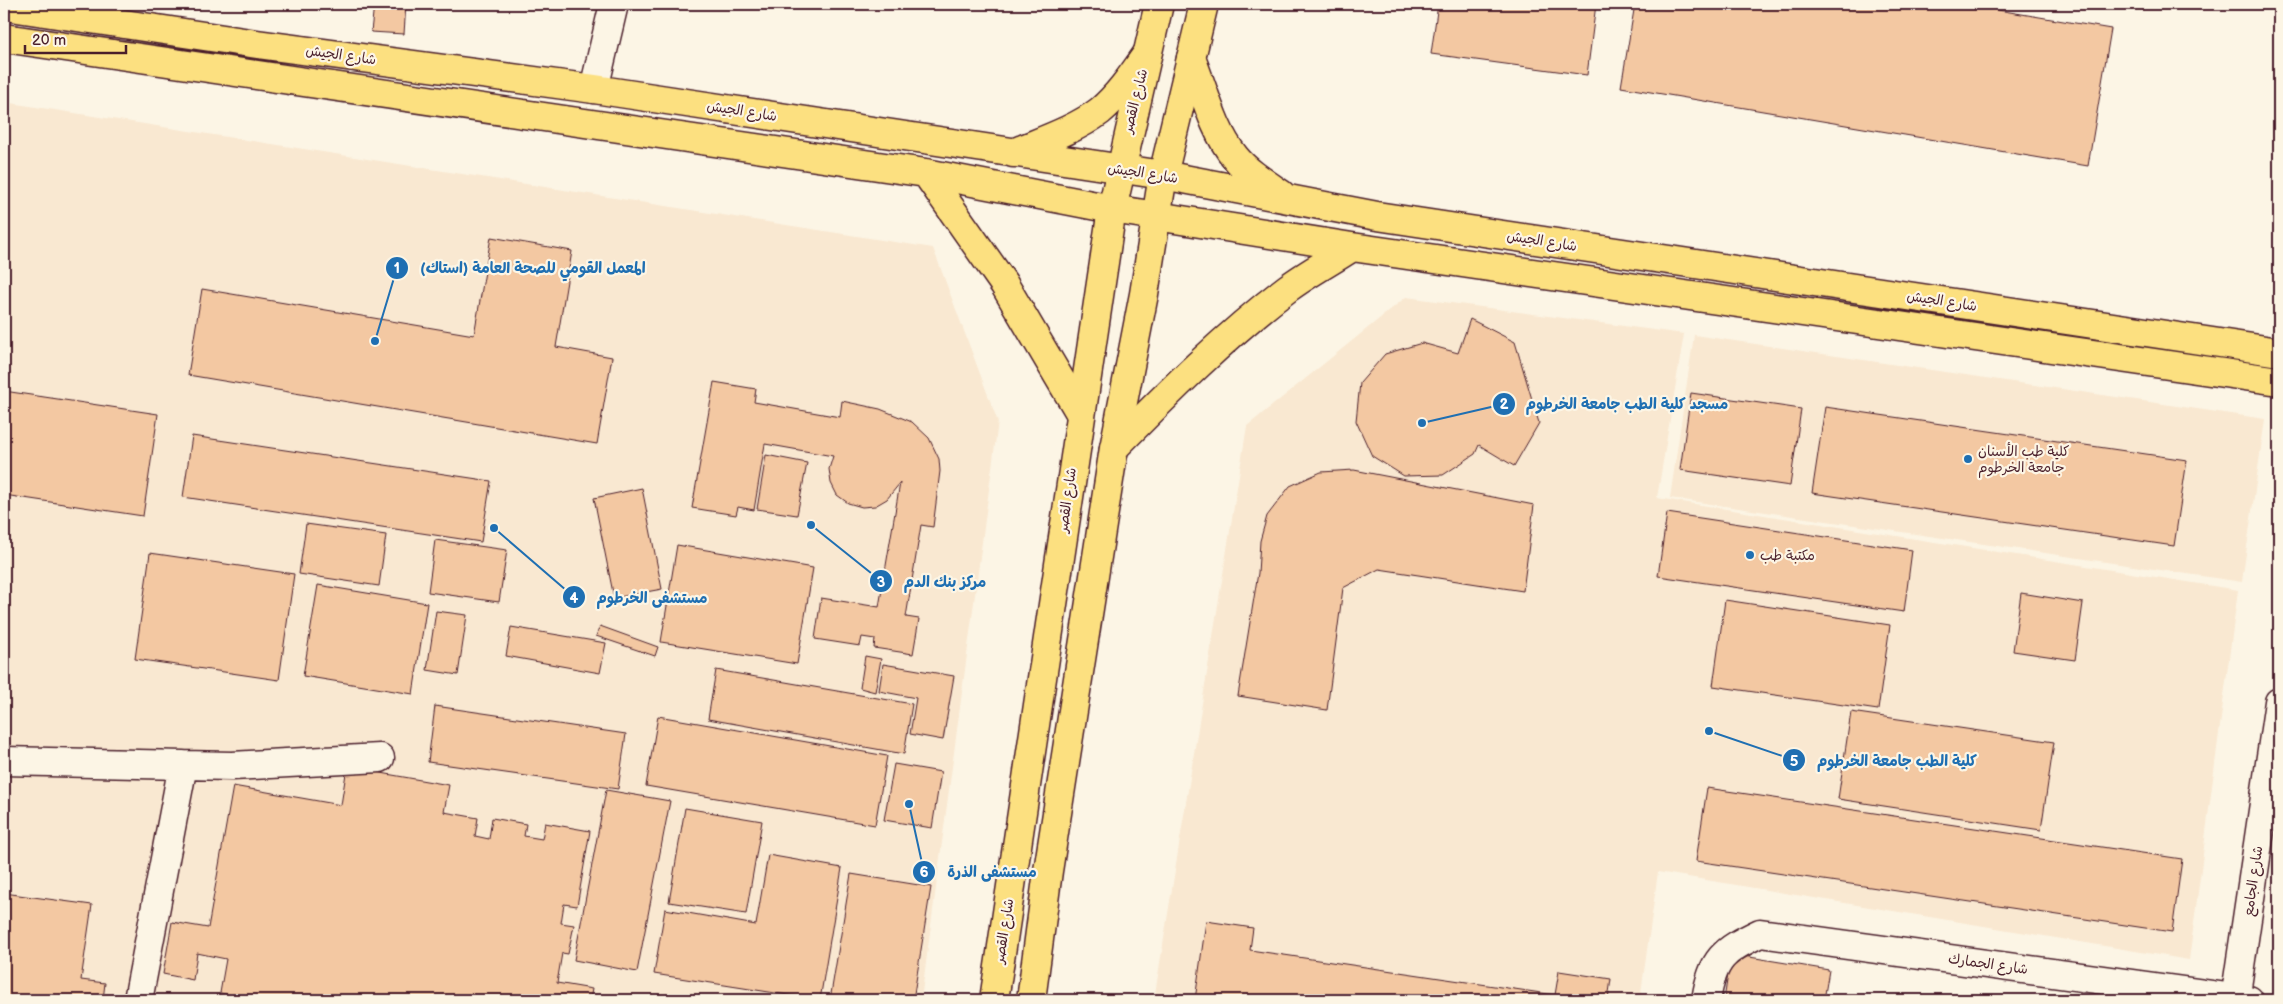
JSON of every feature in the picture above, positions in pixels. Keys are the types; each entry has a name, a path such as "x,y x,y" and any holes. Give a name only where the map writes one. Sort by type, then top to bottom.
{"main road":[{"name":"شارع القصر","path":"994,1000 1080,413 1112,209 1159,4"},
{"path":"1031,1000 1048,872 1114,448 1163,175 1204,4"},
{"name":"شارع الجيش","path":"4,6 257,44 594,89 1163,175 1377,216 2279,352"},
{"path":"4,38 926,173 1112,209 1352,247 2279,381"},
{"path":"253,74 257,44"},
{"path":"1012,153 1086,120 1101,110 1125,84 1147,54"},
{"path":"1191,58 1222,136 1236,158 1257,177 1288,199"},
{"path":"926,173 1004,284 1080,413"},
{"path":"1114,448 1168,394 1263,307 1352,247"}],"street":[{"path":"594,89 614,4"},
{"name":"شارع الجامع","path":"2239,1000 2279,702"},
{"path":"4,761 232,766 380,758"},
{"path":"138,1000 183,765"},
{"name":"شارع الجمارك","path":"1706,1000 1711,975 1730,948 1760,933 2239,1000"}],"shaded area":[{"path":"4,102 933,248 998,422 921,1000 4,1000"},
{"path":"1406,297 1684,334 1657,498 2238,590 2189,960 1658,872 1640,1000 1154,1000 1247,426"},
{"name":"كلية طب الأسنان جامعة الخرطوم","path":"1694,335 2265,419 2242,582 1670,498"}],"building":[{"path":"374,4 406,4 404,34 371,32"},
{"path":"1438,4 1596,4 1587,75 1431,54"},
{"path":"1635,4 1962,4 2111,29 2088,166 1621,87"},
{"path":"491,237 572,251 556,347 612,357 597,444 188,375 202,289 474,335"},
{"path":"1470,319 1515,342 1539,423 1514,466 1479,445 1475,454 1443,475 1404,476 1372,456 1356,421 1360,383 1385,354 1422,343 1458,353"},
{"path":"714,382 756,389 754,402 840,417 842,401 880,409 912,422 929,438 939,459 940,471 933,527 921,525 906,617 919,619 913,654 874,648 875,639 862,637 860,646 815,639 821,598 879,607 900,483 887,499 875,506 862,507 848,503 837,495 831,483 829,469 833,456 765,444 754,510 738,507 736,515 692,508"},
{"path":"4,391 158,414 143,516 4,495"},
{"path":"1691,393 1801,409 1790,486 1680,470"},
{"path":"1825,407 2187,460 2174,546 1812,493"},
{"path":"192,436 491,481 481,542 183,497"},
{"path":"766,455 807,463 797,515 757,509"},
{"path":"1354,470 1534,505 1523,591 1379,569 1343,588 1327,710 1238,696 1258,573 1260,541 1267,516 1290,486 1321,472"},
{"path":"642,488 662,589 614,598 594,498"},
{"path":"1667,513 1912,550 1904,612 1658,576"},
{"path":"306,524 386,535 379,586 299,574"},
{"path":"435,540 507,550 499,602 428,592"},
{"path":"677,545 813,568 797,664 661,642"},
{"path":"150,553 294,574 279,680 135,659"},
{"path":"318,585 427,603 413,694 303,676"},
{"path":"2021,593 2083,603 2075,660 2013,651"},
{"path":"1725,600 1890,625 1878,710 1713,686"},
{"path":"436,611 467,615 458,675 427,670"},
{"path":"600,626 658,647 655,656 596,636"},
{"path":"511,627 606,643 600,673 506,656"},
{"path":"865,656 881,659 875,692 860,688"},
{"path":"883,664 954,676 943,740 910,734 916,698 879,691"},
{"path":"716,670 912,704 904,754 708,719"},
{"path":"435,706 626,734 618,789 428,762"},
{"path":"1851,712 2054,742 2041,830 1838,799"},
{"path":"658,716 887,756 875,825 646,786"},
{"path":"894,764 941,772 932,828 884,820"},
{"path":"347,767 449,785 444,812 478,818 475,836 489,839 492,818 526,824 524,836 542,839 545,823 590,831 577,906 564,904 561,923 574,925 568,954 562,953 557,983 592,989 590,1000 263,1000 220,993 226,959 197,953 193,980 163,974 172,922 208,928 233,786 341,805"},
{"path":"1707,788 2182,859 2172,932 1696,861"},
{"path":"606,790 670,801 637,972 574,960"},
{"path":"685,808 762,821 746,914 669,902"},
{"path":"768,855 842,868 820,1000 654,974 665,909 756,925"},
{"path":"851,874 931,887 913,1000 830,1000"},
{"path":"4,893 92,905 81,980 105,983 103,1000 4,1000"},
{"path":"1206,921 1253,928 1250,950 1555,995 1559,971 1611,979 1608,1000 1195,1000"},
{"path":"1731,954 1829,970 1824,1000 1724,1000"},
{"path":"601,996 625,1000 600,1000"},
{"path":"1843,997 1867,1000 1842,1000"}],"place":[{"name":"المعمل القومي للصحة العامة (استاك)","path":"375,341"},
{"name":"مسجد كلية الطب جامعة الخرطوم","path":"1422,423"},
{"name":"كلية طب الأسنان جامعة الخرطوم","path":"1968,459"},
{"name":"مركز بنك الدم","path":"811,525"},
{"name":"مستشفى الخرطوم","path":"494,528"},
{"name":"مكتبة طب","path":"1750,555"},
{"name":"كلية الطب جامعة الخرطوم","path":"1709,731"},
{"name":"مستشفى الذرة","path":"909,804"}]}
